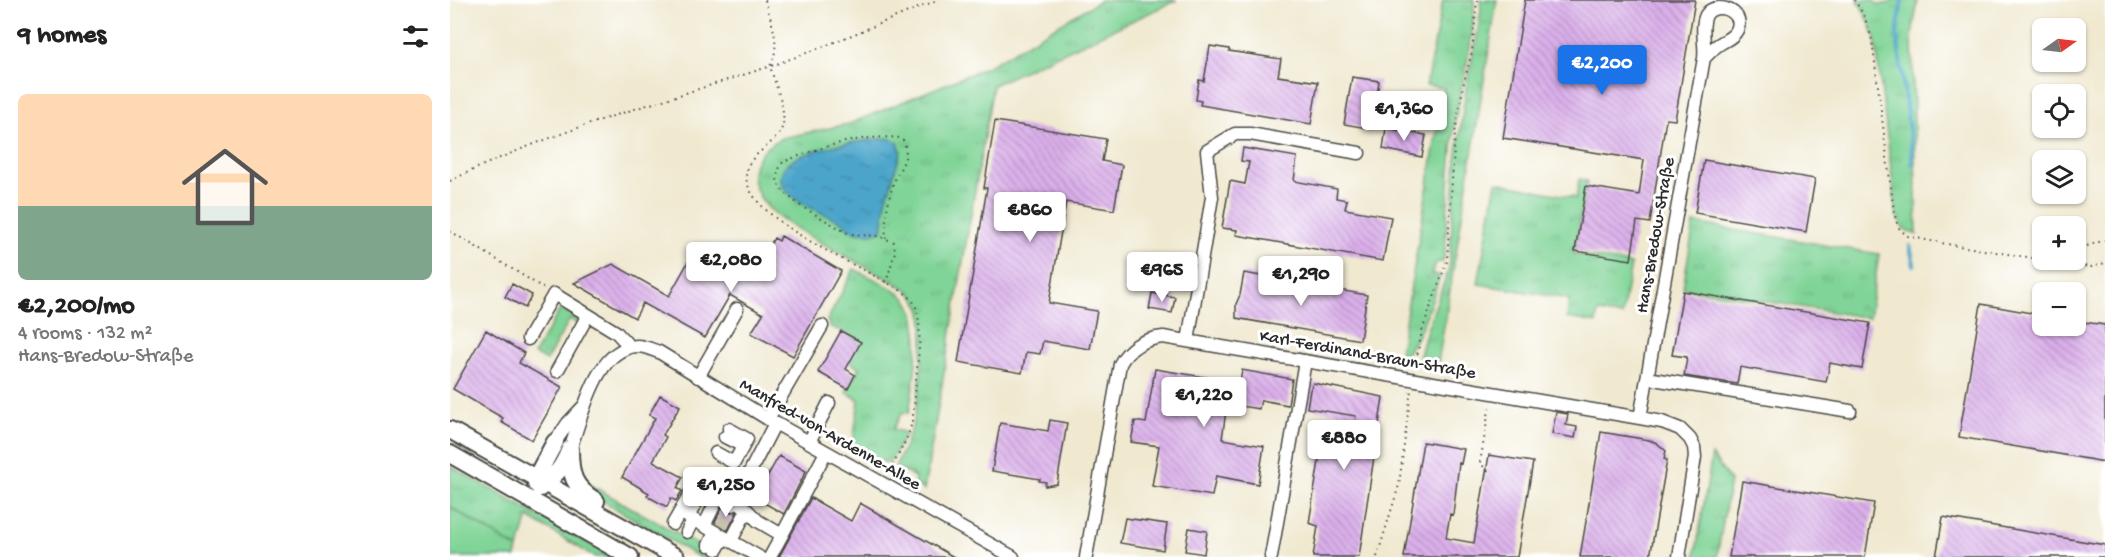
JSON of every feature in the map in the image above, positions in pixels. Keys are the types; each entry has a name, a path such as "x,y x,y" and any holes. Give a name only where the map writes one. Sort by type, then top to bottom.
{"main road":[{"path":"450,430 675,557"},
{"path":"495,455 512,460 531,459 563,446"},
{"path":"499,481 523,485 541,482 560,469 563,446"},
{"path":"563,446 572,473 583,493 690,557"},
{"path":"450,454 630,557"},
{"path":"541,482 546,504 556,515"}],"street":[{"name":"Hans-Bredow-Straße","path":"1640,418 1704,58"},
{"path":"1188,341 1212,197 1207,151 1235,134 1250,134 1359,153"},
{"path":"528,339 554,294 616,332 630,347 620,351 604,365 584,406 568,423 563,446"},
{"path":"698,377 737,309"},
{"path":"557,371 588,315"},
{"path":"734,502 756,460 772,421 822,326"},
{"name":"Karl-Ferdinand-Braun-Straße","path":"1086,557 1120,364 1135,346 1153,338 1163,337 1640,418 1662,422 1680,429 1690,439 1695,457 1679,557"},
{"name":"Manfred-von-Ardenne-Allee","path":"630,347 644,347 659,352 998,553 1013,557"},
{"path":"1271,557 1305,361"},
{"path":"1647,378 1850,411"},
{"path":"809,442 829,403"},
{"path":"741,451 734,463 723,441 741,451 756,460"},
{"path":"770,557 826,452"},
{"path":"698,538 707,527 699,479 782,535"},
{"path":"698,538 707,527 714,487"},
{"path":"698,538 707,527 747,510"},
{"path":"707,527 755,554"}],"path":[{"path":"765,0 777,48 770,66 784,122 780,132 753,157 749,165 747,180 751,191 763,206 782,222 812,242 907,295 913,301 919,327 920,350 910,430 884,484"},
{"path":"450,181 520,149 582,126 770,66 939,0"},
{"path":"1377,557 1399,485 1413,379 1422,331 1447,261 1455,133 1472,52 1477,0"},
{"path":"1854,0 1860,7 1872,40 1894,212 1896,223 1902,232 1907,236 1941,243 2075,266 2092,267 2105,263"},
{"path":"886,239 888,208 894,182 904,165 906,155 906,145 902,138 877,137 857,140 811,151 783,162 778,171 777,183 799,205 849,234 878,236 896,245 894,260 886,283"},
{"path":"450,231 554,294"},
{"path":"2087,246 2105,240"},
{"path":"1488,471 1480,463 1492,392"}],"green space":[{"path":"1101,0 1177,0 993,85 924,490 914,484 915,477 895,467 910,433 916,408 923,334 920,306 908,290 811,237 776,214 759,195 753,176 754,167 764,151 782,138 849,124 987,67"},
{"path":"1443,0 1474,0 1472,31 1453,139 1445,252 1443,262 1437,262 1431,273 1440,276 1419,333 1406,353 1399,358 1444,88 1426,85"},
{"path":"1480,0 1497,0 1438,363 1419,360 1426,332 1449,269 1456,160 1467,82 1481,9"},
{"path":"1858,0 1872,0 1879,5 1890,3 1893,0 1918,0 1912,35 1917,235 1904,230 1897,217 1875,38"},
{"path":"1579,179 1587,181 1574,254 1631,264 1622,316 1598,312 1596,323 1567,318 1569,299 1478,284 1496,182 1576,198"},
{"path":"1694,223 1879,254 1869,318 1683,288"},
{"path":"854,269 903,296 911,306 915,319 917,352 909,413 902,413 893,429 906,433 889,464 852,449 859,400 846,392 859,368 850,362 842,331 830,327 827,321"},
{"path":"561,308 580,319 577,324 570,319 546,361 534,354"},
{"path":"1712,455 1730,481 1717,557 1695,557"},
{"path":"450,466 612,557 595,557 528,517 518,549 450,507"},
{"path":"580,479 719,557 699,557 601,500"},
{"path":"450,507 518,549 516,557 450,557"}],"water":[{"path":"888,138 898,142 901,151 886,201 882,231 866,233 851,230 840,221 799,201 783,186 781,177 784,168 791,161 803,155 833,146"}],"building":[{"path":"1525,0 1695,0 1675,120 1666,119 1650,223 1637,221 1631,260 1575,251 1586,186 1639,195 1644,160 1503,138"},
{"path":"1210,46 1281,59 1278,76 1318,82 1311,124 1200,105 1201,101 1196,100 1199,80 1204,81"},
{"path":"1352,77 1379,81 1372,129 1344,124"},
{"path":"995,121 1106,139 1102,161 1122,165 1114,210 1066,202 1049,303 1097,311 1090,349 1043,341 1040,354 1026,352 1022,373 958,362 987,188 984,188"},
{"path":"1386,128 1426,135 1422,157 1383,149"},
{"path":"1243,148 1297,157 1294,181 1337,189 1336,198 1347,200 1345,209 1391,217 1383,261 1236,235 1237,230 1222,228 1230,181 1245,184 1249,162 1241,161"},
{"path":"1704,160 1815,179 1806,232 1695,213"},
{"path":"781,236 841,271 793,356 751,333 763,314 730,295 705,338 643,303 635,318 574,283 613,264 669,296 696,248 751,279 774,238 779,241"},
{"path":"1244,273 1367,295 1360,340 1236,318 1236,304"},
{"path":"512,284 532,295 525,308 505,297"},
{"path":"1683,291 1870,323 1862,369 1830,363 1826,382 1740,367 1737,384 1684,376 1687,357 1672,355"},
{"path":"1152,293 1175,297 1172,313 1149,309"},
{"path":"1981,304 2032,313 2032,336 2086,336 2086,322 2105,325 2105,462 1959,437"},
{"path":"486,330 524,353 519,363 562,387 532,440 501,422 503,418 453,389"},
{"path":"841,331 861,342 846,369 855,375 848,389 818,372"},
{"path":"1155,369 1240,383 1242,370 1292,379 1288,405 1261,400 1259,409 1227,404 1222,439 1264,446 1258,484 1216,476 1212,496 1152,486 1159,446 1131,442 1135,421 1146,423"},
{"path":"1313,383 1383,397 1359,557 1313,557 1318,526 1309,523 1324,430 1353,435 1356,416 1307,408"},
{"path":"660,395 680,406 663,435 666,437 653,461 683,477 677,488 682,491 676,501 671,498 667,507 647,496 649,493 622,477 655,418 649,415"},
{"path":"1556,412 1568,414 1566,425 1577,427 1575,438 1552,434"},
{"path":"1050,420 1067,423 1057,484 1045,486 1046,482 1039,481 1040,479 992,471 1000,423 1048,431"},
{"path":"1601,432 1649,440 1657,443 1666,451 1664,459 1667,460 1650,557 1580,557"},
{"path":"1423,442 1464,449 1461,464 1459,463 1453,515 1450,514 1446,538 1474,543 1489,455 1533,462 1517,557 1404,557"},
{"path":"779,456 806,471 784,514 755,498"},
{"path":"1742,481 1874,503 1865,557 1729,557"},
{"path":"811,498 851,521 860,503 954,557 779,557"},
{"path":"725,502 729,512 737,512 728,530 715,522"},
{"path":"1943,517 2105,545 2105,557 1936,557"},
{"path":"1125,518 1167,524 1163,550 1120,543"},
{"path":"1189,528 1207,531 1204,554 1185,551"}],"waterway":[{"path":"1902,0 1897,35 1912,164"},
{"path":"1910,246 1914,265"}],"tunnel":[{"path":"721,527 732,506"}]}
